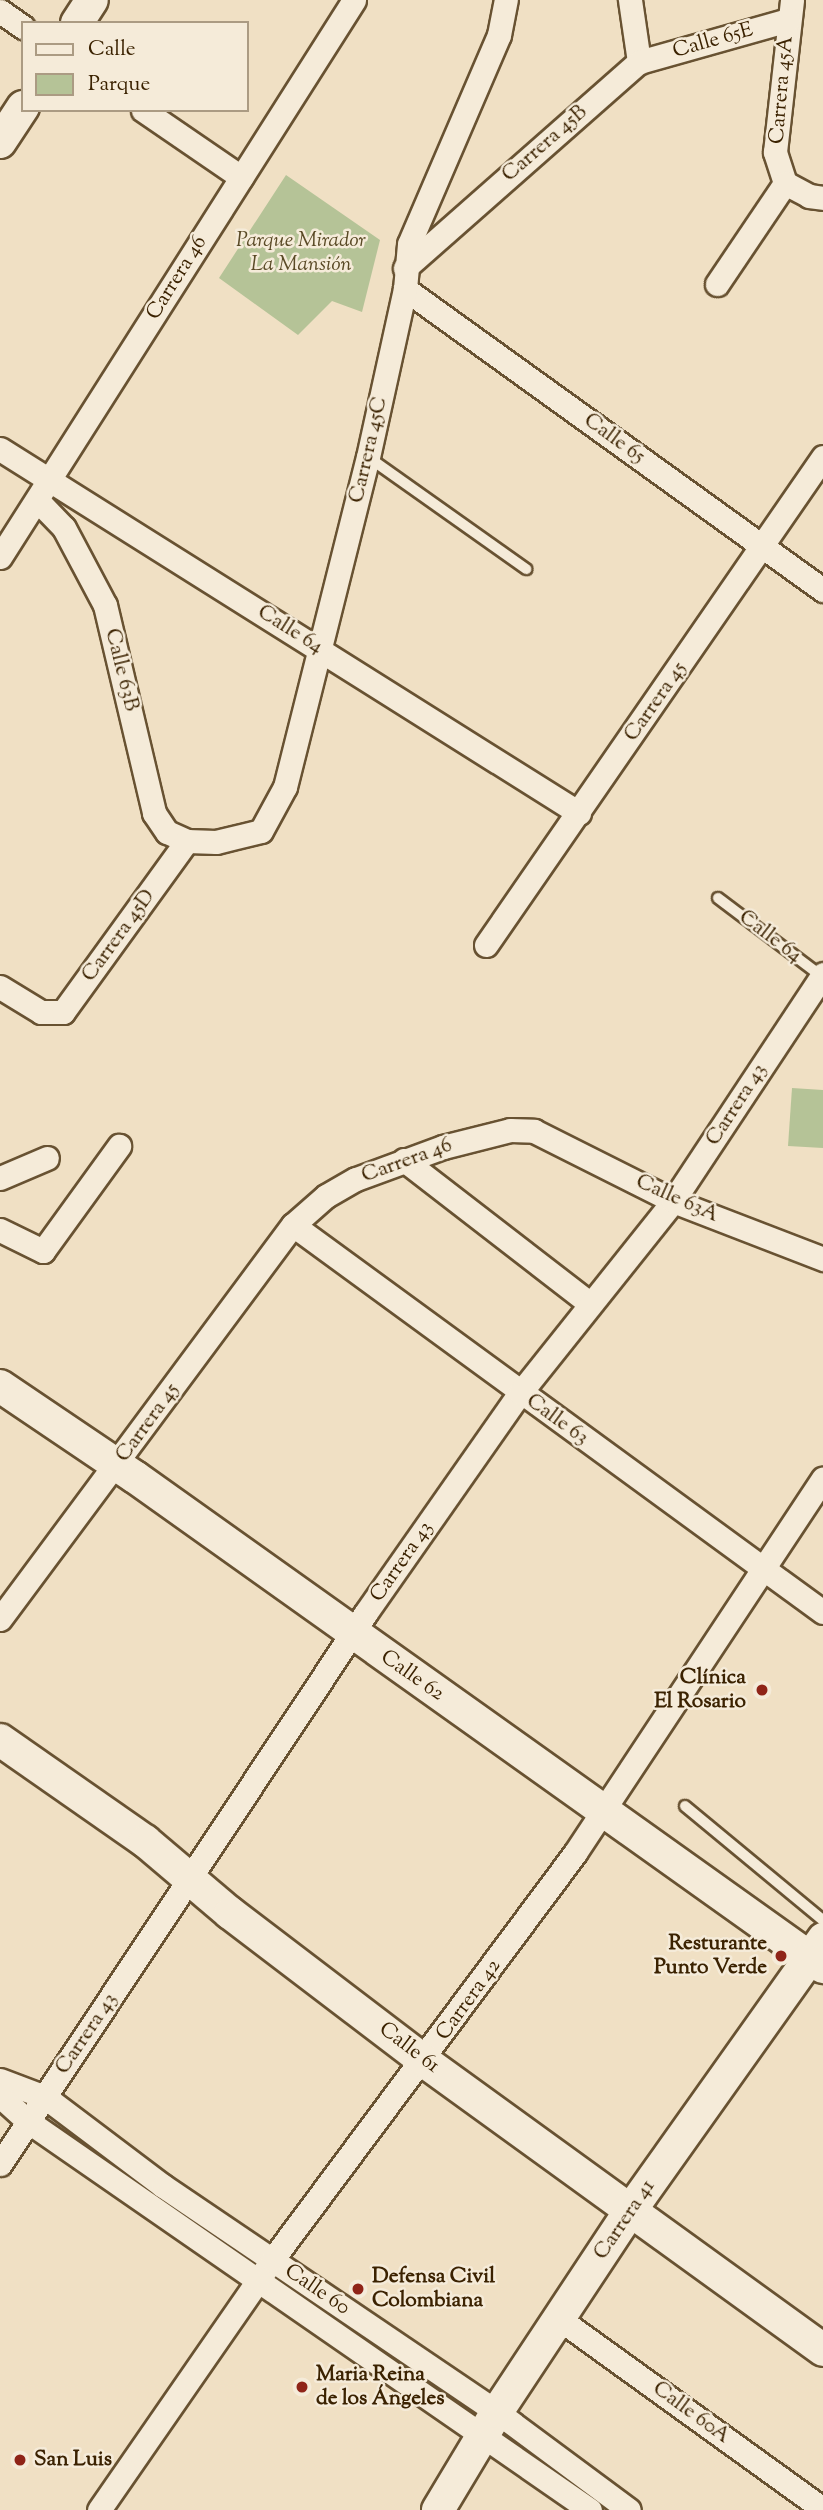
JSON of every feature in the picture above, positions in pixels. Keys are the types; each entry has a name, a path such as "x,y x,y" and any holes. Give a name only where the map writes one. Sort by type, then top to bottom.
{"street":[{"path":"78,21 92,0"},
{"name":"Carrera 46","path":"0,557 354,0"},
{"name":"Carrera 45C","path":"187,841 240,840 261,831 274,814 320,648 368,457 420,212 499,35 506,0"},
{"path":"630,0 639,62"},
{"path":"0,10 21,26"},
{"name":"Calle 65E","path":"639,62 790,10"},
{"name":"Carrera 45A","path":"785,183 775,152 790,10"},
{"name":"Carrera 45B","path":"405,279 639,62"},
{"path":"0,142 21,110"},
{"path":"146,112 241,177"},
{"path":"717,284 785,183 809,196 823,198"},
{"name":"Calle 65","path":"405,279 761,548 823,590"},
{"name":"Calle 64","path":"0,449 44,491 320,648 579,813"},
{"name":"Carrera 45","path":"486,945 823,457"},
{"name":"Calle 63B","path":"44,491 89,568 120,658 154,813 167,832 187,841"},
{"name":"Carrera 45D","path":"0,987 41,1012 63,1012 187,841"},
{"name":"Carrera 43","path":"0,2164 354,1634 520,1393 673,1201 822,975"},
{"name":"Carrera 46","path":"293,1225 336,1191 404,1160 488,1135 534,1131"},
{"name":"Calle 63A","path":"534,1131 673,1201 823,1259"},
{"path":"0,1230 43,1251 119,1146"},
{"path":"0,1178 47,1158"},
{"path":"404,1160 590,1304"},
{"name":"Carrera 45","path":"0,1619 293,1225"},
{"name":"Calle 63","path":"293,1225 762,1572 823,1612"},
{"name":"Calle 62","path":"0,1387 117,1465 354,1634 818,1954"},
{"name":"Carrera 42","path":"99,2510 272,2259 425,2061 606,1809 823,1479"},
{"name":"Calle 61","path":"0,1740 145,1841 190,1881 425,2061 823,2350"},
{"name":"Carrera 41","path":"438,2510 489,2424 630,2211 818,1954"},
{"name":"Calle 60","path":"0,2080 45,2097 163,2186 272,2259 489,2424 590,2510"},
{"name":"Calle 60","path":"0,2096 29,2122 259,2280 629,2510"},
{"name":"Calle 60A","path":"558,2318 823,2509"}],"lane":[{"path":"368,457 527,569"},
{"name":"Calle 64","path":"718,898 822,975"},
{"path":"685,1806 823,1920"}],"green space":[{"name":"Parque Mirador La Mansión","path":"286,175 380,240 362,312 332,301 298,335 219,278"},
{"path":"792,1088 823,1090 823,1148 788,1146"}],"place":[{"name":"Clínica El Rosario","path":"762,1690"},
{"name":"Resturante Punto Verde","path":"781,1956"},
{"name":"Defensa Civil Colombiana","path":"358,2289"},
{"name":"Maria Reina de los Ángeles","path":"302,2387"},
{"name":"San Luis","path":"20,2460"}]}
